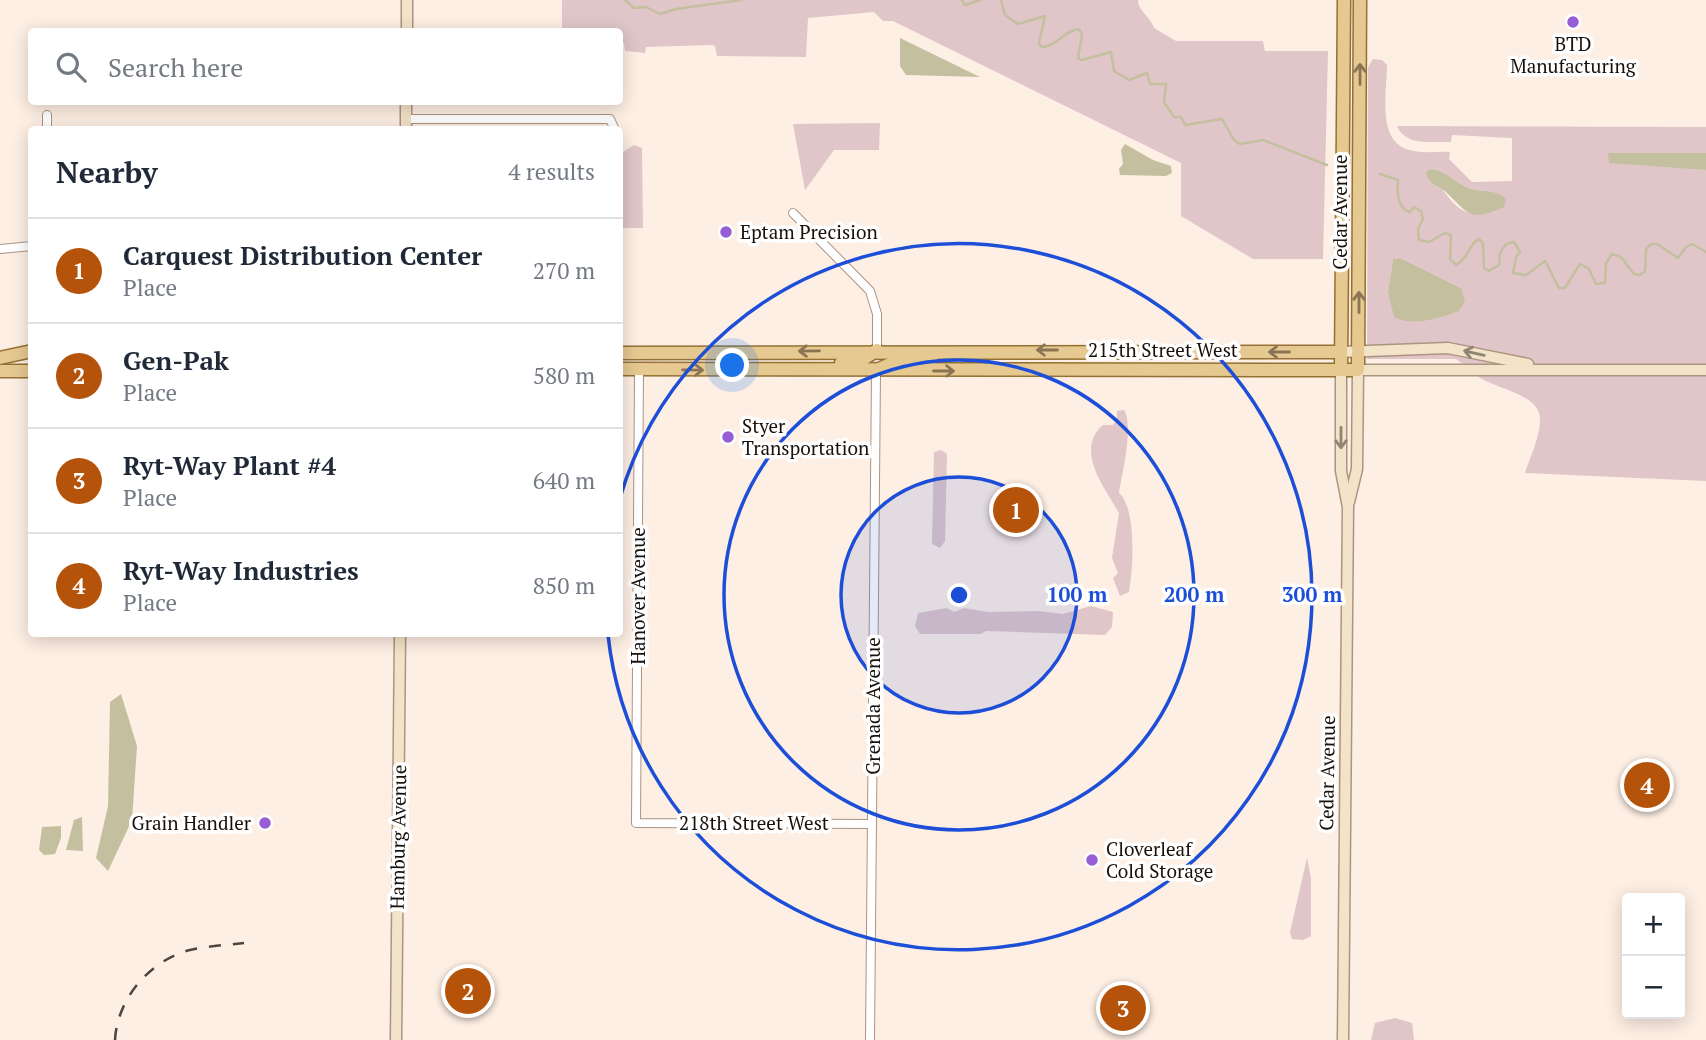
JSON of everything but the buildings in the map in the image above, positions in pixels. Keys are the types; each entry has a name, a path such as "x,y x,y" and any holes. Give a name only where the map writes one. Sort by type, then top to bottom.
{"main road":[{"name":"Cedar Avenue","path":"1341,370 1344,0"},
{"name":"Cedar Avenue","path":"1358,370 1360,0"},
{"name":"215th Street West","path":"623,353 877,350 1341,352"},
{"path":"747,370 859,362 877,350"},
{"path":"876,371 897,361 971,357 990,350"},
{"path":"0,351 28,351"},
{"path":"0,358 28,352"},
{"name":"215th Street West","path":"623,369 1358,370"},
{"path":"0,372 28,371"}],"street":[{"path":"407,0 407,28"},
{"path":"406,105 406,124 610,119 613,126"},
{"path":"47,115 47,126"},
{"path":"793,213 870,291 877,314 877,350"},
{"path":"0,248 28,246"},
{"path":"1341,352 1382,348 1448,348 1565,370"},
{"name":"Hanover Avenue","path":"636,823 639,369"},
{"name":"Cedar Avenue","path":"1341,370 1341,471 1348,507 1343,1040"},
{"name":"Cedar Avenue","path":"1348,507 1357,469 1358,370"},
{"name":"215th Street West","path":"1358,370 1706,370"},
{"name":"Grenada Avenue","path":"870,1040 876,371"},
{"name":"Hamburg Avenue","path":"396,1040 400,637"},
{"name":"218th Street West","path":"636,823 872,824"}],"shaded area":[{"path":"562,0 1138,0 1154,28 1176,41 1263,41 1265,51 1328,51 1323,259 1253,259 1181,216 1181,163 893,21 883,21 874,12 808,18 806,57 717,56 715,46 712,45 646,47 645,53 625,51 623,28 562,28"},
{"path":"900,38 980,77 906,75 900,66"},
{"path":"1373,59 1382,60 1387,65 1386,115 1392,137 1399,145 1415,151 1450,152 1449,159 1472,182 1512,181 1512,138 1452,135 1451,142 1420,142 1401,133 1397,126 1706,127 1706,153 1609,153 1706,170 1706,481 1525,473 1537,440 1540,420 1538,411 1525,398 1485,381 1456,359 1367,359 1368,67","holes":["1429,169 1445,173 1469,188 1501,195 1506,198 1503,207 1477,214 1458,208","1400,258 1461,288 1388,292 1393,259"]},
{"path":"880,123 879,150 834,150 805,190 793,124"},
{"path":"1125,144 1153,160 1171,166 1172,173 1166,176 1120,175 1119,169 1123,164 1121,150"},
{"path":"634,145 642,148 643,228 623,228 623,152"},
{"path":"1608,153 1706,153 1706,170 1609,163"},
{"path":"1429,169 1445,173 1469,188 1501,195 1506,198 1504,207 1484,214 1471,214 1430,180 1426,173"},
{"path":"1400,258 1461,288 1465,301 1459,311 1435,319 1417,321 1394,317 1388,292 1393,259"},
{"path":"1124,410 1128,438 1119,493 1129,512 1132,569 1129,592 1120,596 1113,578 1118,573 1112,558 1119,513 1100,481 1091,446 1103,425 1113,425 1117,419 1117,411"},
{"path":"941,450 947,454 945,541 940,548 932,544 932,539 934,452"},
{"path":"1091,606 1113,612 1112,627 1105,635 986,631 981,634 920,634 915,626 918,613 947,608 954,612 964,608 988,612 1039,611 1063,614"},
{"path":"121,694 137,746 132,820 108,871 96,858 108,806 110,702"},
{"path":"82,817 83,851 66,850 74,820"},
{"path":"61,826 61,838 55,854 44,855 39,850 42,827"},
{"path":"1307,858 1311,878 1311,936 1303,940 1292,939 1290,932"},
{"path":"1395,1018 1412,1023 1414,1040 1371,1040 1375,1023"}],"waterway":[{"path":"625,0 634,8 646,7 660,14 676,9 741,0"},
{"path":"962,0 965,5 980,0"},
{"path":"1001,0 1005,15 1018,24 1045,16 1039,43 1041,47 1079,29 1082,34 1078,58 1082,60 1111,52 1114,71 1129,80 1147,73 1150,84 1166,84 1164,102 1174,117 1181,117 1185,125 1222,119 1234,140 1240,144 1263,140 1327,165"},
{"path":"1380,174 1398,180 1398,195 1402,207 1410,212 1414,207 1421,211 1423,219 1418,229 1419,240 1429,242 1445,233 1451,235 1450,259 1456,265 1479,239 1483,243 1484,268 1489,271 1499,265 1500,253 1506,244 1514,242 1520,252 1516,257 1513,273 1526,275 1545,261 1559,288 1565,288 1580,264 1589,269 1596,284 1605,283 1606,263 1612,254 1621,257 1634,274 1640,275 1645,271 1646,249 1651,244 1657,244 1678,258 1686,247 1692,244 1706,252"}],"railway":[{"path":"115,1040 122,1010 138,983 149,972 175,955 190,950 244,943"}],"place":[{"name":"BTD Manufacturing","path":"1573,22"},
{"name":"Eptam Precision","path":"726,232"},
{"name":"Styer Transportation","path":"728,437"},
{"name":"Carquest Distribution Center","path":"1016,510"},
{"name":"Ryt-Way Industries","path":"1647,785"},
{"name":"Grain Handler","path":"265,823"},
{"name":"Cloverleaf Cold Storage","path":"1092,860"},
{"name":"Gen-Pak","path":"468,991"},
{"name":"Ryt-Way Plant #4","path":"1123,1008"}]}
